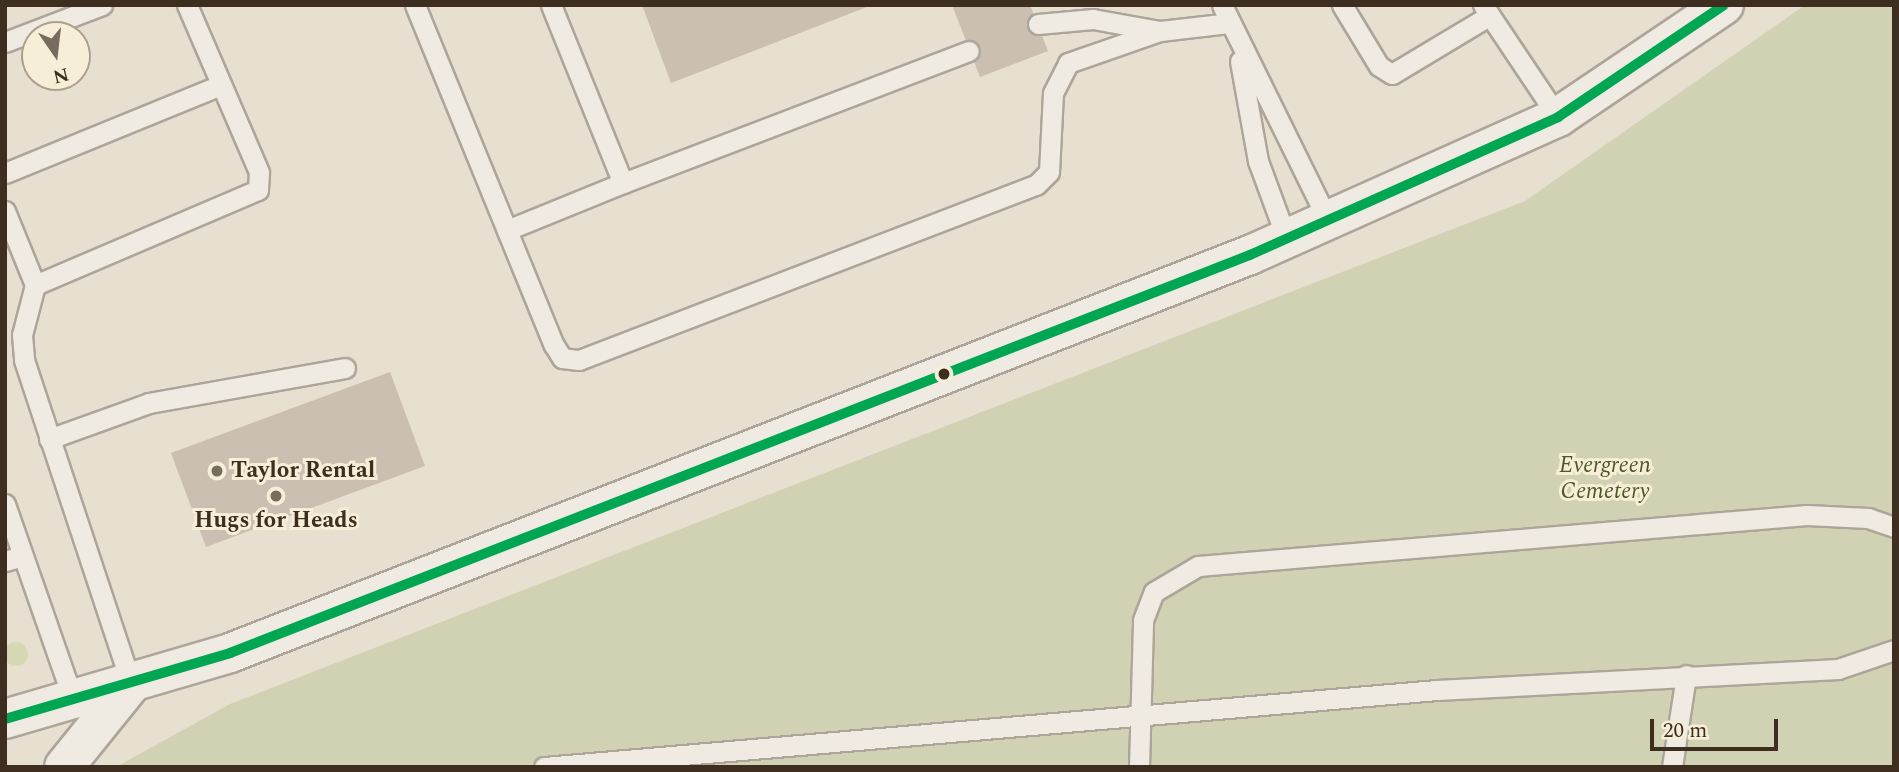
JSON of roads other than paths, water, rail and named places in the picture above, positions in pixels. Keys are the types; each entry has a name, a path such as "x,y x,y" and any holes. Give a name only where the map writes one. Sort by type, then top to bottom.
{"main road":[{"path":"5,719 74,702 230,653 1287,240 1558,117 1717,7"},
{"path":"64,767 131,684"}],"lane":[{"path":"5,42 102,5"},
{"path":"35,285 253,195 259,172 187,5"},
{"path":"415,5 554,345 562,358 579,360 1043,180 1051,158 1053,93 1068,63 1160,31 1225,14 1238,46 1300,152 1329,222"},
{"path":"551,5 622,183"},
{"path":"1342,5 1379,66 1392,74 1487,10 1558,117"},
{"path":"1038,24 1093,19 1160,31"},
{"path":"1238,46 1258,161 1287,240"},
{"path":"507,230 622,183 969,51"},
{"path":"5,173 221,85"},
{"path":"5,211 35,285 22,335 50,439 131,684"},
{"path":"50,439 149,403 345,368"},
{"path":"5,504 14,558 74,702"},
{"path":"1139,767 1143,620 1154,592 1198,566 1807,515 1868,518 1894,527"},
{"path":"544,767 1031,720 1142,718 1437,690 1838,669 1894,650"},
{"path":"1672,767 1686,675"}],"place":[{"name":"Taylor Rental","path":"217,471"},
{"name":"Hugs for Heads","path":"276,496"}],"park label":[{"name":"Evergreen Cemetery","path":"1605,479"}]}
